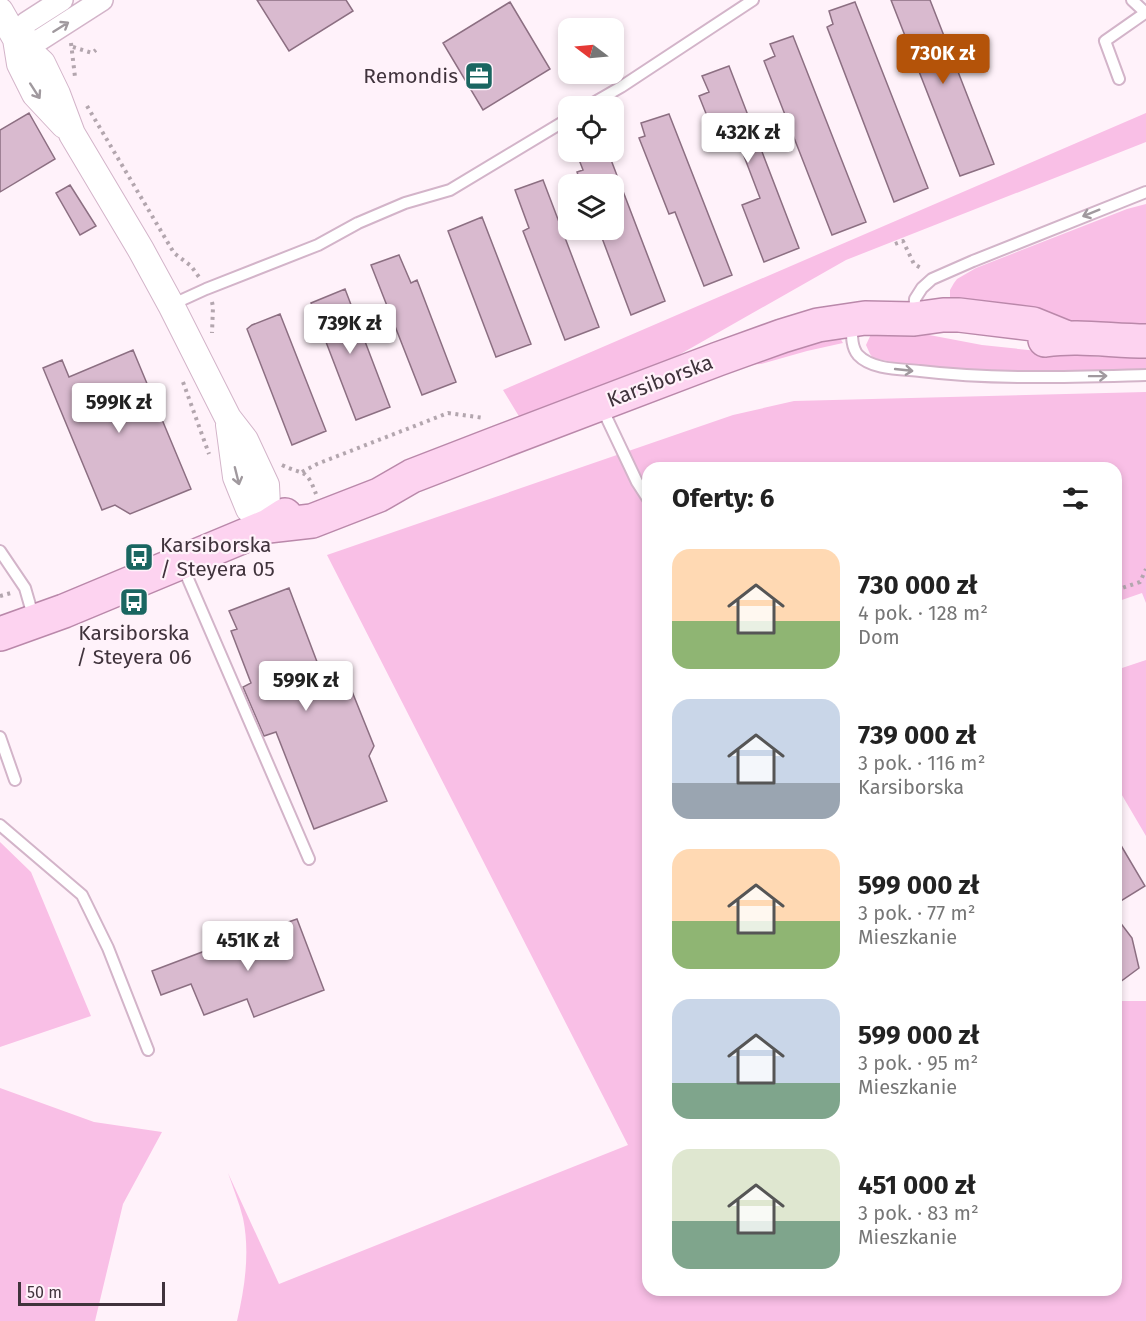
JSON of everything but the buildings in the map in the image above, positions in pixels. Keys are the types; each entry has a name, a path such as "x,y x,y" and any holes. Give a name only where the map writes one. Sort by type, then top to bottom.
{"main road":[{"name":"Karsiborska","path":"0,634 35,622 268,526 312,520 379,495 412,476 718,359 818,325 852,319 914,319 954,333 1002,340 1033,342 1065,337 1146,341"}],"street":[{"path":"16,39 26,23 62,0"},
{"path":"16,39 38,41 102,0"},
{"path":"0,11 16,39 20,64 35,94 72,134 171,304 228,418 236,477 249,509 268,526"}],"lane":[{"path":"605,96 753,0"},
{"path":"1119,79 1106,42 1145,13 1132,0"},
{"path":"171,304 318,245 405,203 450,190 558,124"},
{"path":"914,319 915,299 932,279 1146,192"},
{"path":"852,319 856,351 868,362 887,368 984,377 1146,375"},
{"path":"600,404 642,490"},
{"path":"0,551 25,588 35,622"},
{"path":"181,562 309,859"},
{"path":"0,737 15,780"},
{"path":"0,825 82,895 108,948 148,1050"}],"path":[{"path":"69,38 73,47 76,86"},
{"path":"73,47 92,53 96,50"},
{"path":"87,105 174,253 196,272 200,280"},
{"path":"211,299 213,307 212,340"},
{"path":"183,382 210,459"},
{"path":"302,472 448,412 482,419 490,416"},
{"path":"278,462 292,470 302,472 311,479 315,492"},
{"path":"1122,588 1140,582 1146,569"}],"shaded area":[{"path":"1146,113 1146,142 846,260 677,356 523,423 503,390"},
{"path":"1146,204 1146,326 1090,324 965,310 953,303 950,297 950,290 957,279 976,268 1127,209"},
{"path":"872,332 924,334 982,345 1101,357 1146,357 1146,370 1001,372 905,364 873,358 866,345"},
{"path":"840,338 843,343 761,364 743,365 789,346"},
{"path":"1146,392 1146,603 1142,593 1122,600 1122,462 642,462 642,1296 1122,1296 1122,1001 1146,1001 1146,1321 237,1321 244,1282 246,1244 243,1218 228,1173 279,1284 628,1145 327,555 733,415 794,401"},
{"path":"1146,660 1146,836 1122,795 1122,668"},
{"path":"0,842 31,872 91,1016 0,1047"},
{"path":"0,1088 94,1122 162,1132 123,1204 95,1321 0,1321"}],"place":[{"name":"Remondis","path":"479,76"},
{"name":"Karsiborska / Steyera 05","path":"139,557"},
{"name":"Karsiborska / Steyera 06","path":"134,602"}]}
